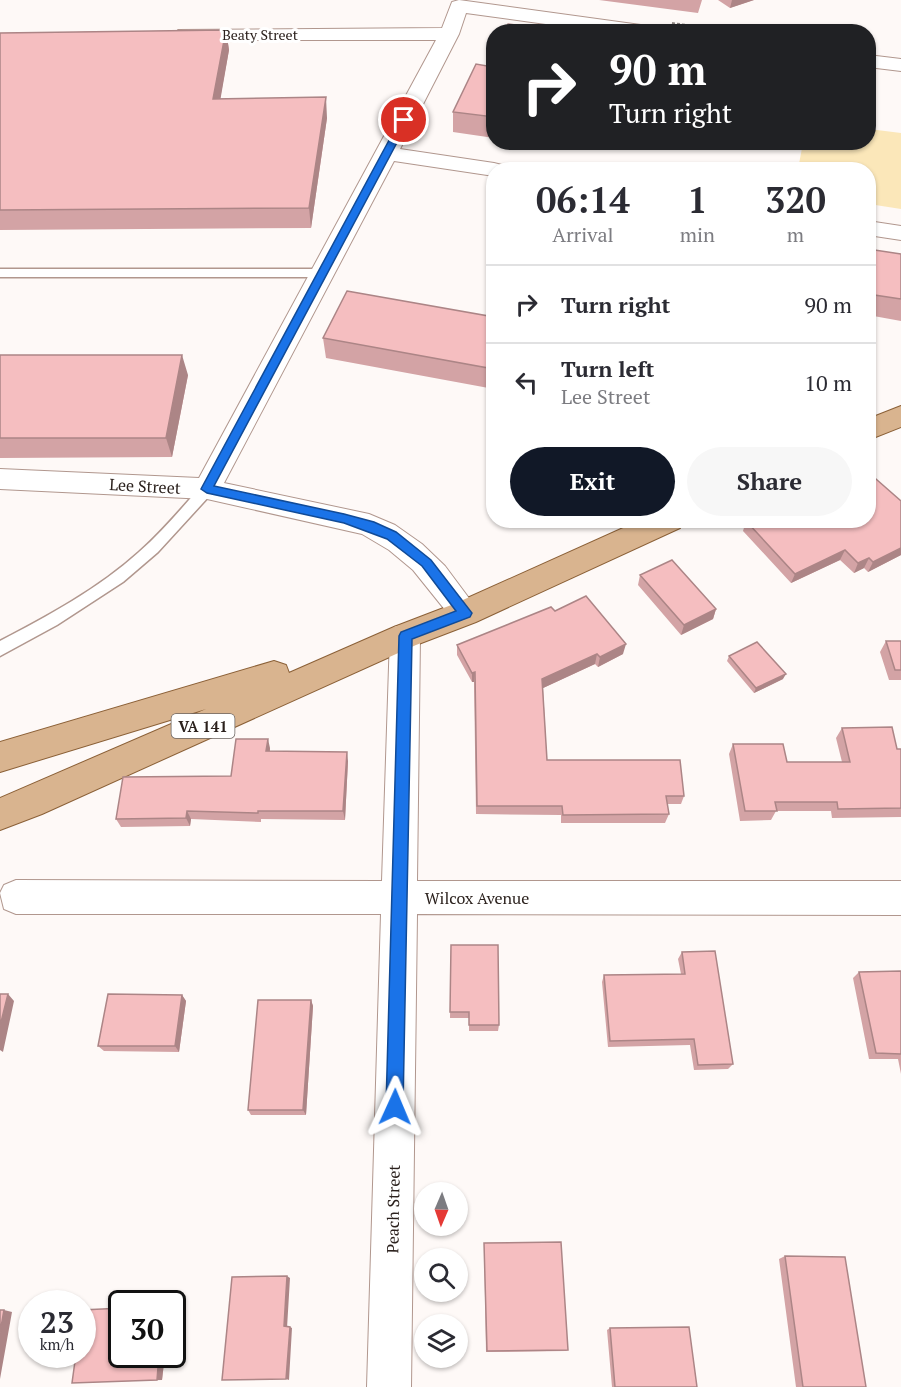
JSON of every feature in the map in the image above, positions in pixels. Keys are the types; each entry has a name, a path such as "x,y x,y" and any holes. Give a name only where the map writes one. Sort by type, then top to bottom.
{"main road":[{"path":"876,427 901,416"},
{"name":"VA 141","path":"0,814 41,798 405,636 465,613 652,528"},
{"name":"VA 141","path":"0,757 405,636"}],"street":[{"path":"207,489 387,153 448,34 459,6 590,24"},
{"name":"Beaty Street","path":"165,34 448,34"},
{"path":"876,62 901,65"},
{"path":"387,153 486,169"},
{"path":"876,229 901,233"},
{"name":"Lee Street","path":"0,479 207,489 369,525 392,535 427,563 465,613"},
{"name":"Peach Street","path":"389,1387 405,636"},
{"name":"Wilcox Avenue","path":"16,897 901,898"}],"lane":[{"path":"0,273 323,273"},
{"path":"0,649 43,627 133,566 168,533 207,489"}],"shaded area":[{"path":"876,130 901,133 901,209 876,205 876,162 799,162 802,150 876,150"}],"building":[{"path":"226,30 213,99 326,97 309,208 0,210 0,33"},
{"path":"476,64 486,66 486,116 453,112"},
{"path":"876,250 901,254 901,299 876,295"},
{"path":"347,291 486,316 486,368 323,338"},
{"path":"0,355 182,355 166,438 0,438"},
{"path":"876,479 901,501 901,548 873,562 869,558 858,563 845,550 795,574 752,528 876,528"},
{"path":"672,560 716,609 684,625 640,575"},
{"path":"586,596 626,644 600,657 597,654 542,679 547,760 680,760 684,796 666,796 669,814 563,815 562,806 477,806 475,672 472,673 457,645 551,607 555,611"},
{"path":"886,641 901,641 901,670 895,670"},
{"path":"757,642 786,674 756,688 729,656"},
{"path":"892,727 897,749 901,749 901,808 838,809 837,802 775,802 777,811 745,811 733,744 783,744 787,762 850,762 842,728"},
{"path":"236,739 268,739 266,751 347,752 343,811 258,811 258,813 187,811 186,818 116,819 123,777 231,776"},
{"path":"451,945 498,945 499,1025 469,1025 469,1012 450,1012"},
{"path":"715,951 733,1064 698,1065 694,1039 610,1041 604,975 685,974 682,952"},
{"path":"901,971 901,1054 876,1053 859,972"},
{"path":"0,994 8,994 0,1026"},
{"path":"108,994 182,995 175,1046 98,1046"},
{"path":"258,1000 311,1000 303,1110 248,1110"},
{"path":"561,1242 568,1350 487,1351 484,1243"},
{"path":"785,1256 845,1257 866,1387 803,1387"},
{"path":"287,1276 284,1326 290,1327 286,1379 222,1380 232,1277"},
{"path":"96,1309 108,1309 108,1368 158,1368 157,1380 72,1383 74,1368 96,1368"},
{"path":"0,1310 4,1310 0,1333"},
{"path":"689,1327 697,1387 615,1387 610,1328"}],"route":[{"path":"395,1107 405,636 465,613 427,563 392,535 344,518 207,489 404,120"}]}
